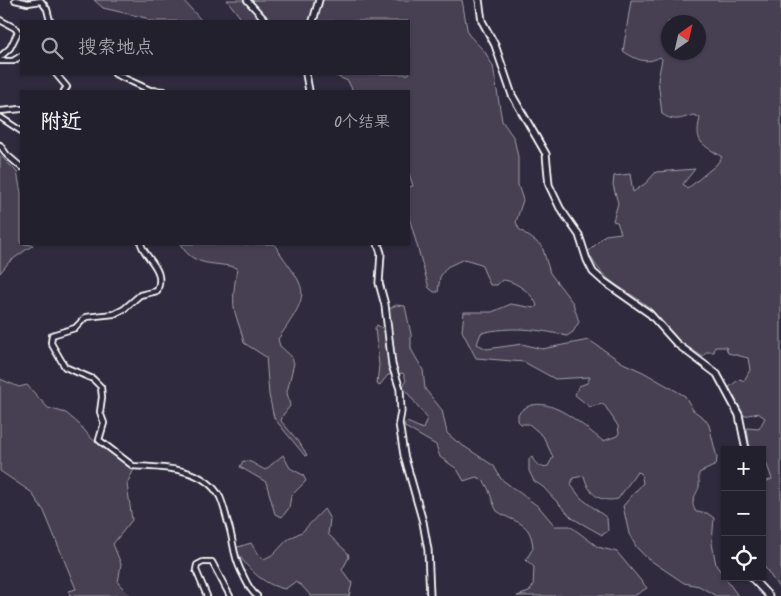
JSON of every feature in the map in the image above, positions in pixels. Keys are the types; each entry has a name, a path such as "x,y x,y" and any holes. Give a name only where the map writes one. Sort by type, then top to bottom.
{"street":[{"path":"15,0 28,3 41,2 47,9 50,20"},
{"path":"247,0 265,20"},
{"path":"313,20 319,0"},
{"path":"479,0 482,20 495,45 512,95 546,154 549,186 560,208 580,235 587,260 593,272 650,314 677,344 717,374 739,415 745,446"},
{"path":"0,20 15,28 18,32 10,48 0,57"},
{"path":"0,61 13,61 20,57"},
{"path":"57,75 65,83 67,87 65,90"},
{"path":"117,75 150,90"},
{"path":"306,75 309,90"},
{"path":"0,111 20,109"},
{"path":"0,117 20,129"},
{"path":"0,146 20,166"},
{"path":"142,245 159,271 159,286 157,290 140,295 124,309 114,314 86,316 75,328 52,334 51,343 65,366 93,379 101,387 100,412 104,423 99,440 133,466 141,465 183,471 204,481 217,494 228,522 236,561 248,586 257,596"},
{"path":"378,245 381,253 379,283 385,305 392,365 400,390 401,412 399,423 404,455 423,522 428,550 430,596"},
{"path":"207,596 196,570 197,565 208,561 212,562 220,574 230,596"},
{"path":"755,581 769,596"}],"shaded area":[{"path":"94,0 183,0 201,20 148,20 103,8"},
{"path":"227,0 319,0 313,20 242,20"},
{"path":"322,0 462,0 468,34 485,52 493,66 502,121 514,138 518,157 518,185 523,200 516,222 519,229 542,246 550,273 573,303 579,322 573,332 567,336 535,330 513,329 481,333 477,344 487,349 522,344 542,349 589,340 623,363 685,396 693,410 705,419 709,425 717,458 716,465 699,473 699,485 693,505 696,512 707,513 714,518 712,543 716,565 721,572 721,581 727,581 738,596 716,596 699,586 684,583 647,558 637,548 629,534 623,506 643,483 641,473 637,472 618,499 611,500 605,500 596,496 589,488 584,476 573,478 571,485 581,498 607,518 608,531 602,535 572,518 543,487 534,481 529,471 529,459 532,457 538,465 548,466 553,457 543,436 529,424 521,424 518,421 518,414 528,407 539,404 562,411 603,441 617,436 619,433 618,426 605,406 602,404 590,407 575,395 579,386 587,383 590,377 555,379 524,362 476,358 462,331 464,312 492,312 511,304 534,308 537,306 535,301 523,288 512,282 502,280 497,285 490,285 481,264 464,259 447,267 440,277 438,292 434,292 429,288 410,221 410,187 413,186 410,176 410,90 352,90 348,81 333,75 410,75 410,20 317,20"},
{"path":"631,0 781,0 781,591 766,569 766,481 772,479 766,462 766,446 749,446 747,428 759,429 765,418 758,413 744,416 729,387 740,379 744,381 750,370 748,358 728,353 726,347 715,347 714,352 706,352 703,357 687,347 667,331 650,308 608,279 594,263 588,252 605,235 621,233 617,222 613,221 618,203 613,185 614,176 630,174 633,192 646,183 656,172 695,169 683,184 687,189 716,165 722,157 701,142 698,133 700,118 694,115 674,119 662,114 658,80 662,60 706,60 706,15 661,15 661,58 645,61 623,51"},
{"path":"0,155 17,172 20,188 20,245 33,245 9,262 0,273"},
{"path":"181,245 275,245 299,281 302,290 301,298 290,322 278,339 280,346 291,356 294,363 287,392 290,406 281,421 299,442 307,455 305,456 274,418 269,395 266,357 244,343 234,305 237,268 199,261 186,252"},
{"path":"396,305 405,306 411,334 411,349 423,370 425,389 442,410 447,433 494,466 501,479 539,507 555,526 570,526 598,547 617,552 647,588 634,596 517,596 529,592 533,586 534,567 526,560 533,548 529,532 521,524 497,511 487,486 481,479 476,477 464,481 457,469 440,457 436,445 405,427 404,424 407,422 423,429 427,418 403,387 406,380 403,373 388,375 379,386 377,384 379,365 375,328 377,325 384,329 384,321 389,309"},
{"path":"0,379 19,387 27,385 48,408 66,413 92,439 134,469 127,484 132,520 113,544 121,564 118,583 131,596 70,596 69,591 76,589 44,511 31,492 0,471"},
{"path":"283,455 290,468 303,475 306,481 291,496 289,508 282,517 275,514 266,482 240,467 243,461 251,462 265,470"},
{"path":"324,509 330,519 328,534 348,553 349,557 342,570 352,583 349,596 311,596 301,585 295,582 285,589 269,584 249,568 235,548 251,543 258,555 264,559 274,554 287,540 303,531"}]}
